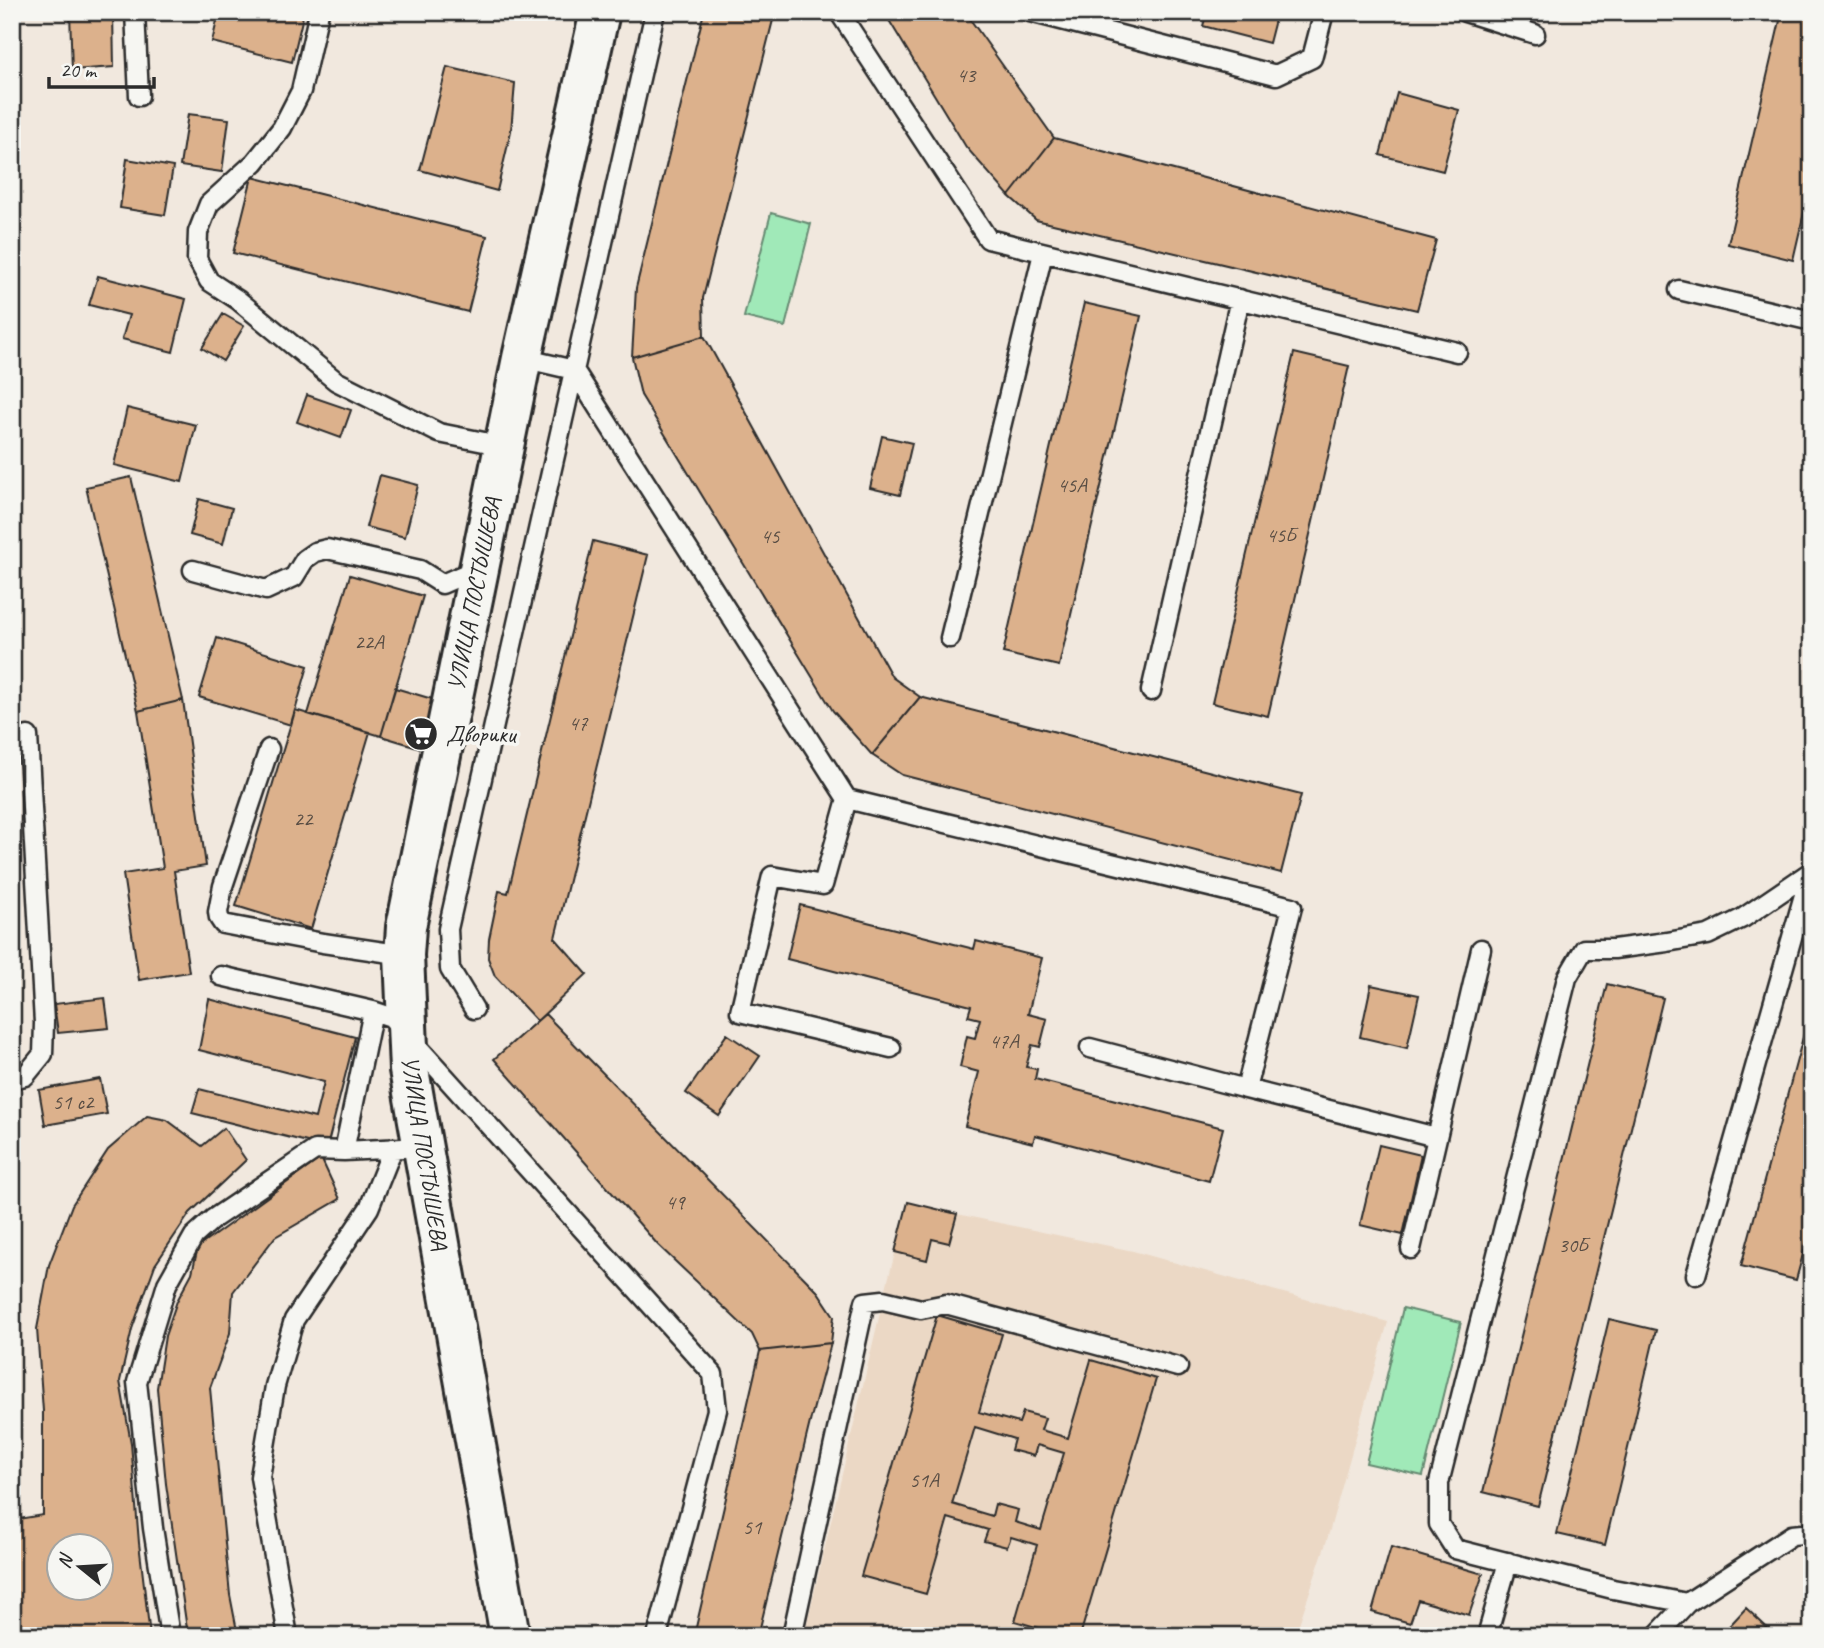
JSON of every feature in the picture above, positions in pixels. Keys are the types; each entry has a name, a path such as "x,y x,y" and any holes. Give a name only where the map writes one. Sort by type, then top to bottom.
{"street":[{"name":"УЛИЦА ПОСТЫШЕВА","path":"510,1636 408,1148 409,1070 404,955 406,927 522,358 600,12"}],"lane":[{"path":"135,12 138,96"},
{"path":"320,12 301,91 282,128 255,162 209,204 198,232 197,260 209,281 238,300 336,381 439,433 504,446"},
{"path":"474,1009 450,969 448,929 655,12"},
{"path":"839,12 988,240 1457,352"},
{"path":"1030,12 1276,75 1311,58 1324,12"},
{"path":"1465,12 1535,34"},
{"path":"950,638 1043,253"},
{"path":"1679,290 1812,321"},
{"path":"1151,691 1240,299"},
{"path":"522,358 574,370 847,799 1292,907 1246,1088"},
{"path":"193,570 266,590 294,577 305,559 315,552 327,549 420,570 442,584 479,568"},
{"path":"12,1079 25,1076 43,1054 44,1023 28,736"},
{"path":"269,749 223,886 218,912 223,924 404,955"},
{"path":"847,799 823,885 772,876 740,1012 891,1048"},
{"path":"1696,1275 1811,873"},
{"path":"1687,1603 1613,1589 1455,1549 1439,1524 1439,1483 1567,978 1584,949 1614,949 1708,935 1744,918 1811,873"},
{"path":"1411,1249 1481,950"},
{"path":"221,976 391,1017 713,1374 717,1410 657,1636"},
{"path":"344,1151 373,1011"},
{"path":"1090,1048 1436,1137"},
{"path":"170,1636 153,1528 137,1382 167,1284 194,1236 213,1219 315,1150 408,1148"},
{"path":"288,1636 260,1476 275,1386 294,1320 408,1148"},
{"path":"792,1636 865,1302 883,1300 921,1309 946,1304 1178,1367"},
{"path":"1656,1636 1687,1603 1792,1535 1812,1533"},
{"path":"1487,1636 1508,1562"}],"shaded area":[{"path":"908,1202 1133,1251 1388,1322 1327,1540 1295,1636 804,1636"}],"green space":[{"path":"771,213 811,224 785,327 744,317"},
{"path":"1403,1308 1461,1322 1423,1476 1366,1463"}],"building":[{"path":"113,12 114,67 72,70 70,13"},
{"path":"219,12 304,12 292,62 212,42"},
{"path":"704,12 775,12 703,298 704,336 632,357 636,288"},
{"path":"884,12 965,12 1054,138 1009,196 966,147"},
{"path":"1178,12 1277,12 1269,43 1203,26 1205,19"},
{"path":"1782,12 1812,12 1812,178 1793,260 1728,244"},
{"path":"447,67 515,83 511,131 497,191 420,170"},
{"path":"1397,93 1459,110 1443,171 1380,155"},
{"path":"188,114 229,119 222,172 180,166"},
{"path":"1054,138 1436,240 1417,310 1036,220 1009,196"},
{"path":"127,159 173,167 165,215 120,208"},
{"path":"252,177 487,236 468,312 233,253"},
{"path":"98,276 186,299 173,352 122,339 129,315 89,305"},
{"path":"1084,303 1141,316 1059,666 1003,653"},
{"path":"223,314 244,326 223,361 202,348"},
{"path":"704,336 892,677 920,697 872,755 833,711 641,395 632,357"},
{"path":"1294,353 1349,366 1268,716 1212,703"},
{"path":"307,395 351,410 341,438 297,422"},
{"path":"127,408 196,425 182,482 114,465"},
{"path":"882,436 912,443 900,495 870,488"},
{"path":"380,475 418,485 405,537 366,527"},
{"path":"131,477 183,700 138,711 86,487"},
{"path":"199,499 232,508 223,544 190,535"},
{"path":"593,541 648,555 555,938 587,974 537,1021 495,976 488,958 489,939 499,891 508,893"},
{"path":"350,575 423,596 381,736 308,714"},
{"path":"217,638 308,666 291,725 199,697"},
{"path":"395,688 439,701 424,749 381,736"},
{"path":"920,697 1301,795 1281,873 902,775 872,755"},
{"path":"183,700 206,866 174,871 189,972 139,980 123,874 163,868 138,711"},
{"path":"295,710 370,732 311,929 236,906"},
{"path":"800,905 974,949 976,941 1042,958 1028,1014 1047,1019 1040,1047 1032,1045 1026,1067 1037,1069 1035,1079 1223,1128 1209,1181 1035,1135 1033,1143 965,1126 979,1072 960,1067 967,1036 975,1038 980,1019 968,1016 971,1006 787,959"},
{"path":"1607,984 1663,998 1538,1506 1483,1492"},
{"path":"1371,985 1419,995 1407,1048 1360,1037"},
{"path":"105,998 109,1028 58,1033 54,1004"},
{"path":"209,999 355,1037 327,1147 192,1113 199,1089 315,1118 324,1082 199,1050"},
{"path":"1812,1004 1812,1221 1796,1280 1741,1266"},
{"path":"545,1014 818,1292 834,1316 831,1343 760,1351 752,1334 658,1245 494,1059"},
{"path":"727,1034 760,1056 719,1116 686,1093"},
{"path":"100,1079 107,1114 45,1125 39,1090"},
{"path":"147,1116 167,1120 202,1146 224,1128 246,1160 190,1213 155,1265 132,1329 120,1381 131,1443 150,1636 12,1636 12,1520 43,1515 43,1411 37,1329 49,1265 72,1205 108,1150"},
{"path":"1379,1145 1421,1155 1403,1235 1360,1225"},
{"path":"321,1158 340,1199 275,1237 233,1292 230,1333 210,1388 230,1595 238,1636 188,1636 166,1484 157,1388 165,1336 177,1301 192,1273 198,1247"},
{"path":"908,1202 957,1214 949,1243 932,1239 927,1260 895,1252"},
{"path":"937,1315 1002,1334 979,1412 1019,1423 1023,1412 1045,1418 1041,1430 1068,1438 1091,1360 1156,1379 1080,1636 1067,1636 1015,1621 1037,1545 1011,1537 1007,1547 984,1541 988,1530 948,1518 926,1594 861,1576","holes":["975,1427 1014,1439 1011,1450 1034,1456 1037,1445 1064,1453 1041,1530 1015,1522 1018,1510 995,1504 992,1516 952,1504"]},
{"path":"1609,1319 1656,1330 1605,1545 1557,1534"},
{"path":"831,1343 758,1636 694,1636 760,1351"},
{"path":"1391,1547 1483,1574 1469,1615 1418,1600 1410,1623 1372,1612"},
{"path":"1746,1608 1776,1636 1720,1636"}],"place":[{"name":"Дворики","path":"421,734"}]}
